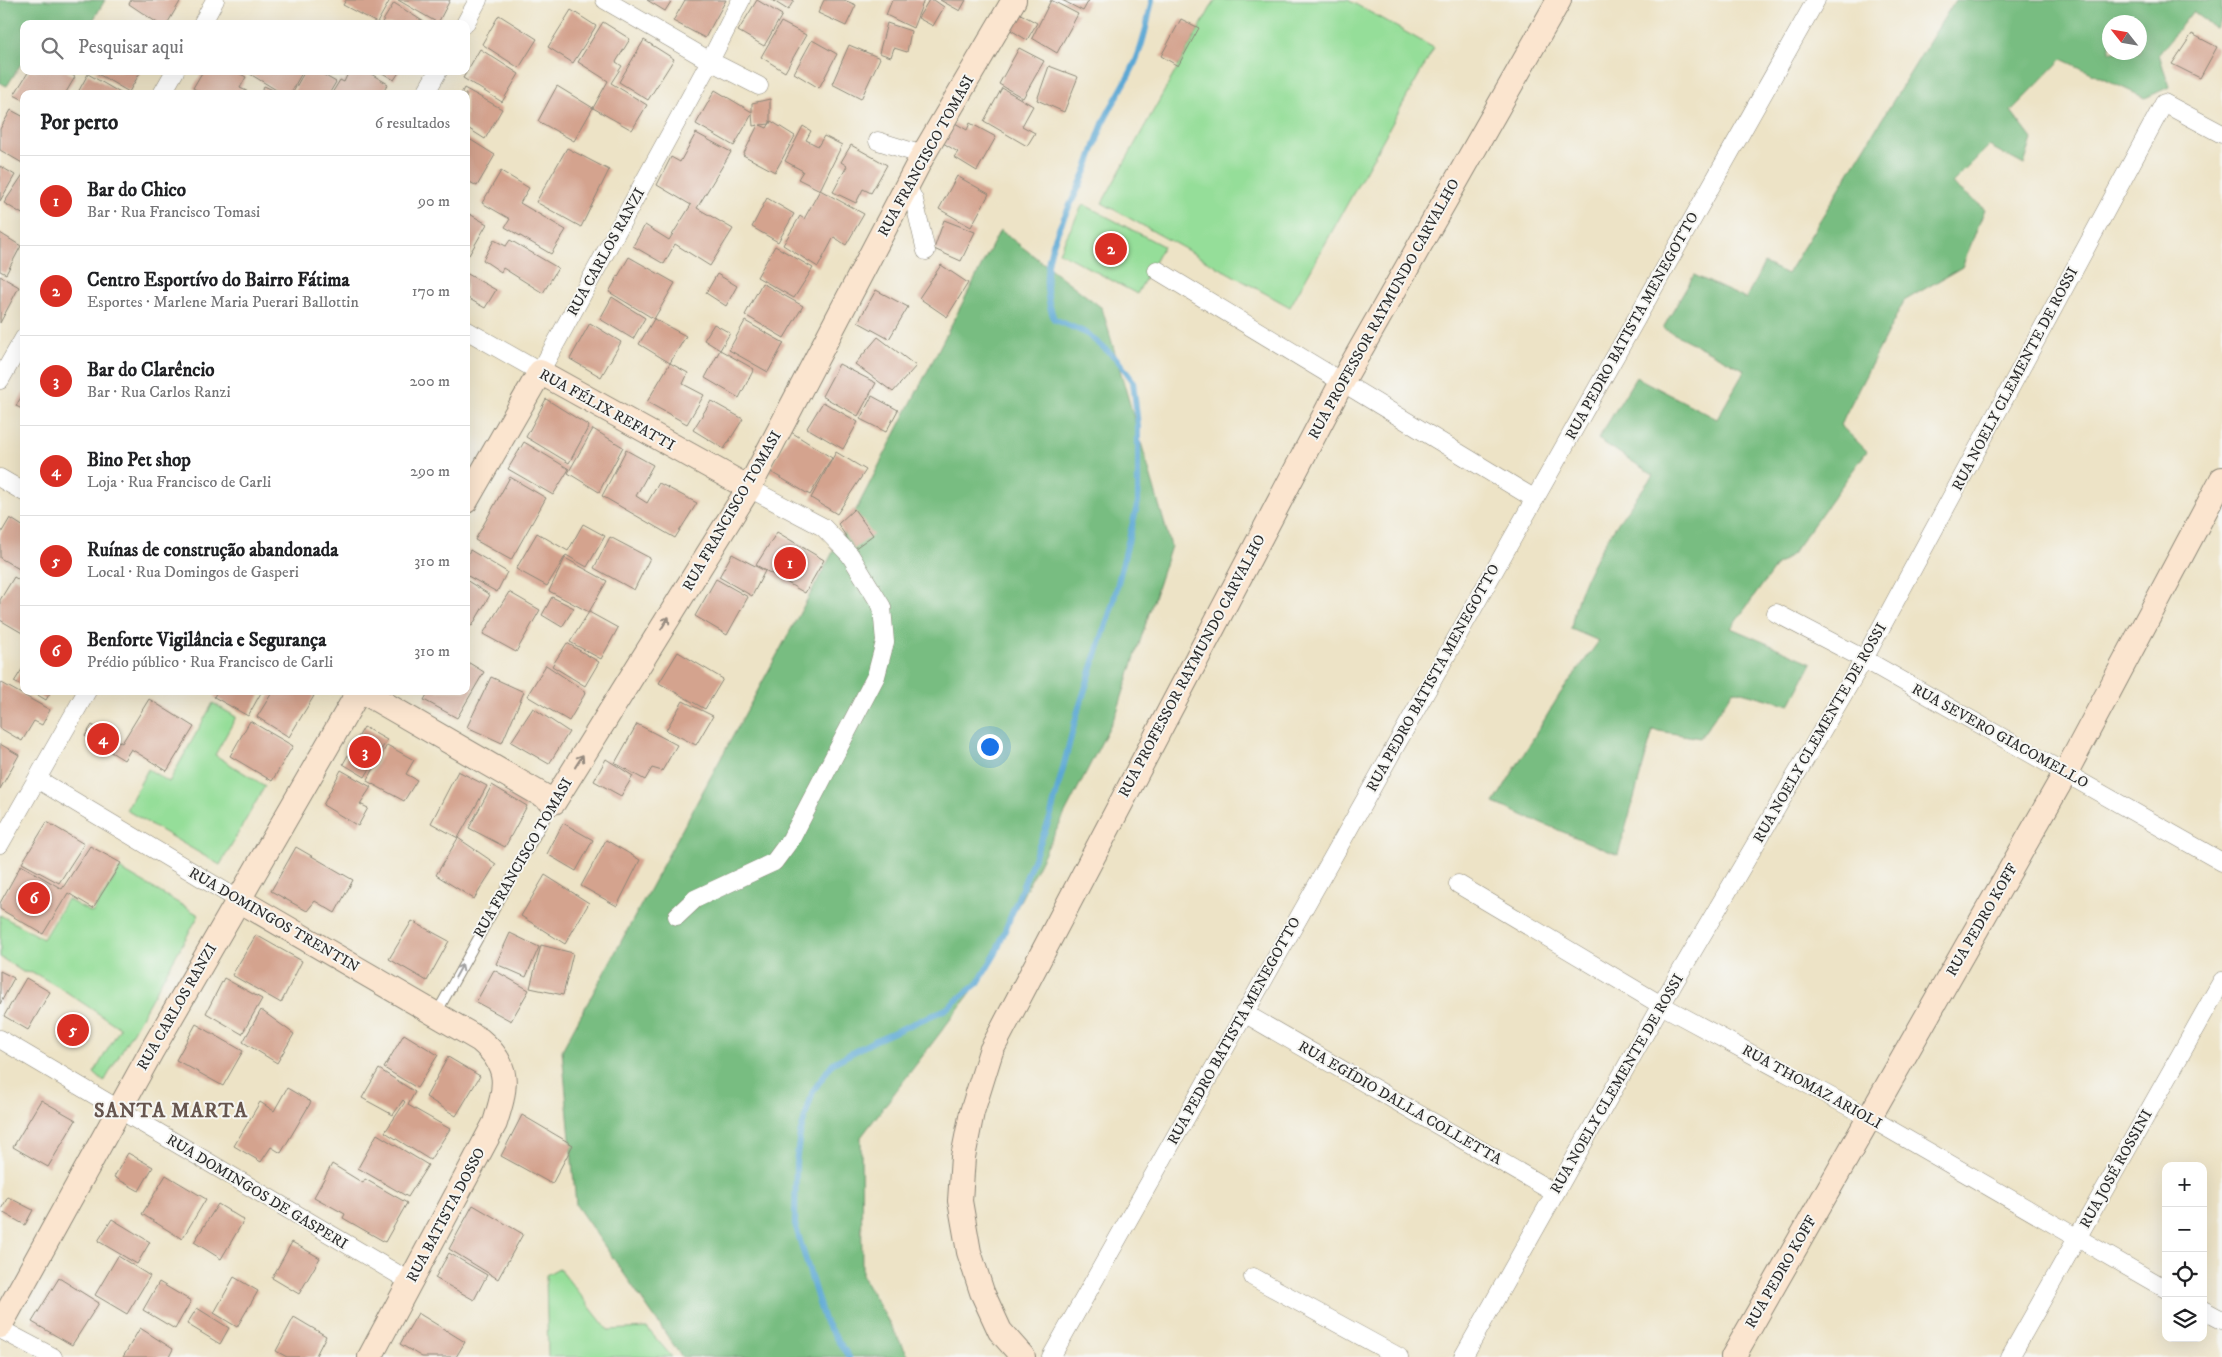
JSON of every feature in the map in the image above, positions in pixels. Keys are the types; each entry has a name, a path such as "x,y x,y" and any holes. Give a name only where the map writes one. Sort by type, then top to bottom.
{"main road":[{"name":"RUA FRANCISCO TOMASI","path":"554,802 749,488 907,186 1014,0"},
{"name":"RUA PROFESSOR RAYMUNDO CARVALHO","path":"1023,1357 1000,1331 982,1292 969,1252 960,1200 962,1157 972,1112 992,1050 1342,382 1559,0"},
{"name":"RUA FÉLIX REFATTI","path":"540,372 749,488"},
{"name":"RUA CARLOS RANZI","path":"470,494 540,372"},
{"name":"RUA PEDRO KOFF","path":"1733,1357 2066,772 2222,479"},
{"name":"RUA CARLOS RANZI","path":"0,1328 120,1109 358,695"},
{"path":"367,695 554,802"},
{"name":"RUA DOMINGOS TRENTIN","path":"239,900 480,1040 492,1050 503,1068"},
{"name":"RUA BATISTA DOSSO","path":"370,1357 495,1123 505,1091 503,1068"}],"street":[{"path":"204,20 215,0"},
{"path":"467,20 478,0"},
{"path":"605,0 710,61 759,86"},
{"name":"RUA CARLOS RANZI","path":"540,372 710,61 741,0"},
{"name":"RUA PEDRO BATISTA MENEGOTTO","path":"1051,1357 1816,0"},
{"path":"164,90 173,75"},
{"path":"427,90 436,75"},
{"name":"RUA NOELY CLEMENTE DE ROSSI","path":"1463,1357 1661,1005 1864,659 2164,103 2222,134"},
{"path":"878,141 924,155"},
{"path":"907,186 914,200 926,251"},
{"path":"1157,270 1535,499"},
{"name":"RUA FÉLIX REFATTI","path":"470,332 540,372"},
{"path":"0,380 20,345"},
{"path":"0,478 20,490"},
{"path":"677,916 695,899 774,862 791,839 876,676 885,642 882,607 850,555 822,527 749,488"},
{"name":"RUA SEVERO GIACOMELLO","path":"1776,613 1864,659 2222,862"},
{"path":"0,844 85,695"},
{"name":"RUA DOMINGOS TRENTIN","path":"37,779 239,900"},
{"name":"RUA THOMAZ ARIOLI","path":"1458,884 1661,1005 1870,1118 2076,1239 2162,1287"},
{"name":"RUA JOSÉ ROSSINI","path":"2010,1357 2222,981"},
{"name":"RUA EGÍDIO DALLA COLLETTA","path":"1244,1013 1555,1193"},
{"name":"RUA DOMINGOS DE GASPERI","path":"0,1039 411,1282"},
{"path":"1254,1277 1399,1357"},
{"path":"2207,1312 2222,1320"},
{"path":"0,1328 53,1357"}],"lane":[{"name":"RUA FRANCISCO TOMASI","path":"436,1014 554,802"}],"green space":[{"path":"0,0 105,0 93,20 20,20 20,65 7,86 0,83"},
{"path":"1215,0 1348,0 1434,48 1290,307 1102,203"},
{"path":"1955,0 2222,0 2222,18 2216,29 2193,11 2159,54 2169,87 2145,98 2062,59 2011,111 2032,139 2024,165 1989,146 1952,183 1985,209 1962,267 1904,301 1840,425 1867,451 1792,554 1777,565 1731,628 1812,663 1790,705 1734,690 1700,738 1653,730 1618,855 1494,803 1560,694 1599,641 1571,629 1575,607 1582,586 1602,548 1653,475 1598,439 1636,377 1717,419 1745,370 1663,328 1694,275 1746,299 1764,263 1787,274"},
{"path":"1083,204 1163,246 1137,294 1059,252"},
{"path":"1000,230 1102,308 1171,546 1117,712 978,983 861,1137 862,1276 909,1357 682,1357 576,1205 562,1050 857,508"},
{"path":"213,703 236,717 215,755 265,786 220,865 126,810 148,769 169,782"},
{"path":"120,869 199,915 104,1082 94,1073 120,1028 62,989 34,973 23,972 0,957 0,915 43,939 67,899 92,913"},
{"path":"559,1268 608,1330 647,1328 672,1357 548,1357 546,1275"}],"building":[{"path":"131,0 181,0 169,20 153,20 129,4"},
{"path":"346,0 390,0 379,20 371,20 343,5"},
{"path":"398,0 450,0 440,20 433,20"},
{"path":"647,0 672,0 665,11"},
{"path":"685,0 726,0 705,38 673,21"},
{"path":"757,0 782,15 764,46 738,31"},
{"path":"772,0 794,0 788,10"},
{"path":"824,0 844,0 856,5 846,26 818,13"},
{"path":"892,0 924,0 913,28 886,15"},
{"path":"929,0 934,0 944,7 933,26 918,18"},
{"path":"940,0 966,0 960,11"},
{"path":"1051,0 1078,14 1057,53 1032,38"},
{"path":"1062,0 1089,0 1083,11"},
{"path":"394,3 421,20 383,20"},
{"path":"571,10 596,26 573,63 548,47"},
{"path":"1017,12 1037,23 1027,40 1009,29"},
{"path":"499,15 537,39 519,68 482,44"},
{"path":"1181,19 1199,28 1178,66 1161,56"},
{"path":"603,22 630,39 616,62 622,66 611,83 647,105 632,130 593,108 608,81 578,62"},
{"path":"781,22 806,35 785,72 761,57"},
{"path":"887,23 911,31 907,52 894,48 891,57 879,53"},
{"path":"2192,34 2217,47 2200,78 2172,64"},
{"path":"644,40 674,59 648,100 619,82"},
{"path":"812,40 837,54 819,88 794,73"},
{"path":"849,45 880,58 861,99 832,84"},
{"path":"1019,48 1044,61 1023,98 999,84"},
{"path":"480,49 519,74 502,102 463,78 465,75 470,75 470,66"},
{"path":"1049,66 1078,77 1064,112 1037,100"},
{"path":"26,75 72,75 75,77 67,90 20,90 20,98 14,95"},
{"path":"87,75 90,75 115,90 79,90"},
{"path":"100,75 139,75 130,90 126,90"},
{"path":"201,75 242,75 246,77 240,88 244,90 196,90 193,88"},
{"path":"252,75 301,75 292,90 276,90"},
{"path":"303,75 324,75 336,82 331,90 294,90"},
{"path":"347,75 373,75 388,84 384,90 334,90 340,80 344,82"},
{"path":"386,75 397,75 394,80"},
{"path":"264,86 273,90 262,90"},
{"path":"557,86 593,108 574,141 538,121"},
{"path":"1002,88 1033,106 1022,126 1035,133 1027,146 984,121"},
{"path":"715,90 752,112 752,103 770,99 770,123 771,121 795,136 775,172 743,155 758,125 753,126 752,114 734,146 696,124","holes":["769,124 767,128 760,125"]},
{"path":"470,91 502,109 485,139 470,130"},
{"path":"11,110 20,115 20,162 0,150 0,129"},
{"path":"955,123 967,130 970,123 996,137 977,171 954,157 958,152 943,143"},
{"path":"803,126 811,131 806,140 818,146 824,136 842,145 820,190 798,179 803,171 785,161"},
{"path":"696,133 731,152 697,208 733,229 710,266 675,244 664,264 633,246 645,225 669,240 691,205 657,185 671,157 680,162"},
{"path":"470,139 495,155 477,186 470,182"},
{"path":"851,145 887,165 871,193 863,189 856,203 833,192 847,166 841,162"},
{"path":"567,148 609,170 581,227 536,202"},
{"path":"0,166 15,175 0,201"},
{"path":"501,171 529,188 520,203 566,230 551,254 505,227 510,219 482,203"},
{"path":"957,176 989,194 971,227 939,209"},
{"path":"20,179 20,213 4,203"},
{"path":"820,190 864,214 846,245 834,237 818,267 783,245 800,216 804,219"},
{"path":"767,198 794,214 778,242 752,227"},
{"path":"470,214 487,224 470,253"},
{"path":"944,220 975,232 961,261 934,249"},
{"path":"0,233 20,245 20,248 6,274 0,271"},
{"path":"494,240 506,246 510,240 558,268 543,293 503,268 501,272 483,260"},
{"path":"775,246 813,268 794,298 757,277"},
{"path":"629,257 675,283 654,319 609,292"},
{"path":"941,265 968,283 947,317 919,298"},
{"path":"717,274 737,286 726,306 706,293"},
{"path":"470,275 496,290 485,308 470,299"},
{"path":"0,276 19,287 0,323"},
{"path":"762,283 803,306 784,338 745,315"},
{"path":"876,290 908,307 889,339 858,322"},
{"path":"612,297 645,318 633,339 600,319"},
{"path":"654,319 686,336 670,363 639,344"},
{"path":"745,321 784,343 768,372 729,350"},
{"path":"590,323 621,342 601,377 570,359"},
{"path":"714,324 730,333 720,350 704,340"},
{"path":"878,337 916,366 893,392 855,364"},
{"path":"720,350 754,369 739,398 705,378"},
{"path":"670,363 688,373 683,384 704,395 687,424 647,402"},
{"path":"839,364 876,383 858,416 822,396"},
{"path":"872,396 898,410 886,432 860,419"},
{"path":"20,399 20,408 16,406"},
{"path":"546,399 589,426 569,463 526,437"},
{"path":"711,401 743,419 724,449 693,430"},
{"path":"823,402 858,422 843,449 807,428"},
{"path":"593,429 623,447 599,492 568,473"},
{"path":"791,432 832,458 810,495 769,471"},
{"path":"524,442 569,469 553,495 508,469"},
{"path":"626,450 653,465 636,496 647,503 659,483 697,503 675,538 602,496"},
{"path":"836,452 866,470 837,514 811,498"},
{"path":"510,477 546,498 511,560 475,540"},
{"path":"854,509 873,535 854,549 838,524"},
{"path":"10,518 20,524 20,569 0,558 0,535"},
{"path":"583,524 605,536 587,567 566,555 547,586 516,569 537,533 568,551"},
{"path":"777,532 824,560 805,593 756,565"},
{"path":"610,537 650,558 634,590 594,568"},
{"path":"470,550 507,572 497,592 470,577"},
{"path":"732,554 765,571 752,596 719,577"},
{"path":"565,558 607,581 589,612 549,591"},
{"path":"14,577 20,581 20,632 0,620 0,600"},
{"path":"716,579 748,597 727,635 695,616"},
{"path":"470,582 490,595 472,626 470,625"},
{"path":"509,592 540,610 516,652 483,634"},
{"path":"552,597 574,608 562,627 542,615"},
{"path":"589,612 618,628 601,659 570,642"},
{"path":"567,643 599,662 585,686 552,666"},
{"path":"678,652 723,679 705,709 659,683"},
{"path":"470,663 484,672 457,718 424,700 427,695 470,695"},
{"path":"546,665 586,692 569,721 527,696"},
{"path":"20,672 20,685 14,682"},
{"path":"491,677 524,692 502,743 467,727"},
{"path":"0,682 20,693 20,695 50,710 42,725 34,721 22,741 0,728"},
{"path":"38,695 49,695 46,700"},
{"path":"215,695 260,695 248,716 214,697"},
{"path":"271,695 314,696 289,737 257,717"},
{"path":"149,699 194,727 167,771 131,749 124,760 85,736 92,725 122,743"},
{"path":"683,701 713,716 696,745 666,730"},
{"path":"533,708 569,732 549,764 511,742"},
{"path":"250,721 293,746 272,781 230,756"},
{"path":"637,724 677,745 662,771 652,768 645,780 615,763"},
{"path":"364,727 387,740 365,777 343,764"},
{"path":"0,744 19,755 0,789"},
{"path":"387,745 414,760 406,774 417,780 404,801 367,781"},
{"path":"606,759 633,776 621,796 594,781"},
{"path":"341,770 371,787 360,804 368,808 358,826 323,805"},
{"path":"458,771 487,786 458,838 431,823"},
{"path":"492,785 527,806 505,847 469,828"},
{"path":"47,822 84,844 59,883 22,863"},
{"path":"563,823 593,840 576,871 547,854"},
{"path":"458,838 496,864 474,899 436,875"},
{"path":"606,840 640,860 617,906 581,886"},
{"path":"90,846 121,863 93,908 68,893 43,934 0,909 0,903 21,865 62,889"},
{"path":"296,847 353,880 335,913 315,901 307,911 271,891"},
{"path":"545,875 589,903 565,944 521,916"},
{"path":"412,921 449,941 427,981 389,959"},
{"path":"510,933 539,947 526,977 496,964"},
{"path":"256,935 302,961 281,1003 232,975"},
{"path":"541,945 573,953 563,995 530,988"},
{"path":"494,970 529,990 511,1021 476,1002"},
{"path":"0,971 14,978 0,1004"},
{"path":"26,978 50,992 28,1030 4,1016"},
{"path":"224,978 262,999 242,1034 206,1013"},
{"path":"261,1010 294,1034 277,1063 243,1042"},
{"path":"196,1024 243,1051 223,1086 176,1060"},
{"path":"404,1034 438,1055 417,1088 384,1068"},
{"path":"448,1057 480,1076 456,1116 426,1097"},
{"path":"379,1069 415,1092 408,1105 450,1129 430,1160 385,1132 405,1102 403,1100 393,1115 362,1098"},
{"path":"287,1088 311,1102 281,1153 271,1147 261,1162 234,1146 260,1102 274,1111"},
{"path":"41,1100 76,1120 48,1167 13,1147"},
{"path":"522,1115 573,1145 552,1184 501,1156"},
{"path":"377,1134 428,1165 408,1197 358,1168"},
{"path":"128,1153 153,1167 139,1191 114,1177"},
{"path":"332,1164 363,1183 365,1179 407,1203 385,1242 343,1218 345,1214 314,1197"},
{"path":"166,1175 206,1199 182,1239 142,1214"},
{"path":"8,1197 33,1210 25,1225 0,1211"},
{"path":"218,1204 244,1220 221,1259 194,1242"},
{"path":"473,1205 523,1234 498,1279 449,1249"},
{"path":"112,1219 150,1242 137,1264 98,1241"},
{"path":"292,1242 320,1258 299,1294 272,1278"},
{"path":"449,1253 487,1275 474,1300 435,1278"},
{"path":"118,1256 150,1276 127,1314 95,1295"},
{"path":"234,1277 258,1291 237,1327 214,1313"},
{"path":"59,1278 99,1303 72,1345 32,1322"},
{"path":"159,1282 191,1301 175,1329 143,1310"},
{"path":"197,1308 229,1328 220,1344 187,1324"},
{"path":"418,1313 465,1342 456,1357 422,1357 400,1344"},
{"path":"294,1317 326,1336 315,1357 287,1357 276,1351"},
{"path":"140,1328 173,1349 169,1357 123,1357"}],"waterway":[{"path":"849,1357 824,1320 795,1224 796,1162 800,1134 813,1091 833,1063 874,1041 946,1009 978,983 996,953 1050,818 1077,714 1113,603 1138,502 1138,426 1133,381 1116,358 1086,333 1054,319 1048,298 1047,279 1049,261 1053,243 1085,173 1102,125 1135,63 1143,42 1152,0"}],"place":[{"name":"Centro Esportívo do Bairro Fátima","path":"1111,249"},
{"name":"Bar do Chico","path":"790,563"},
{"name":"Bino Pet shop","path":"103,739"},
{"name":"Bar do Clarêncio","path":"365,752"},
{"name":"Benforte Vigilância e Segurança","path":"34,898"},
{"name":"Ruínas de construção abandonada","path":"73,1030"}],"district":[{"name":"SANTA MARTA","path":"171,1111"}]}
